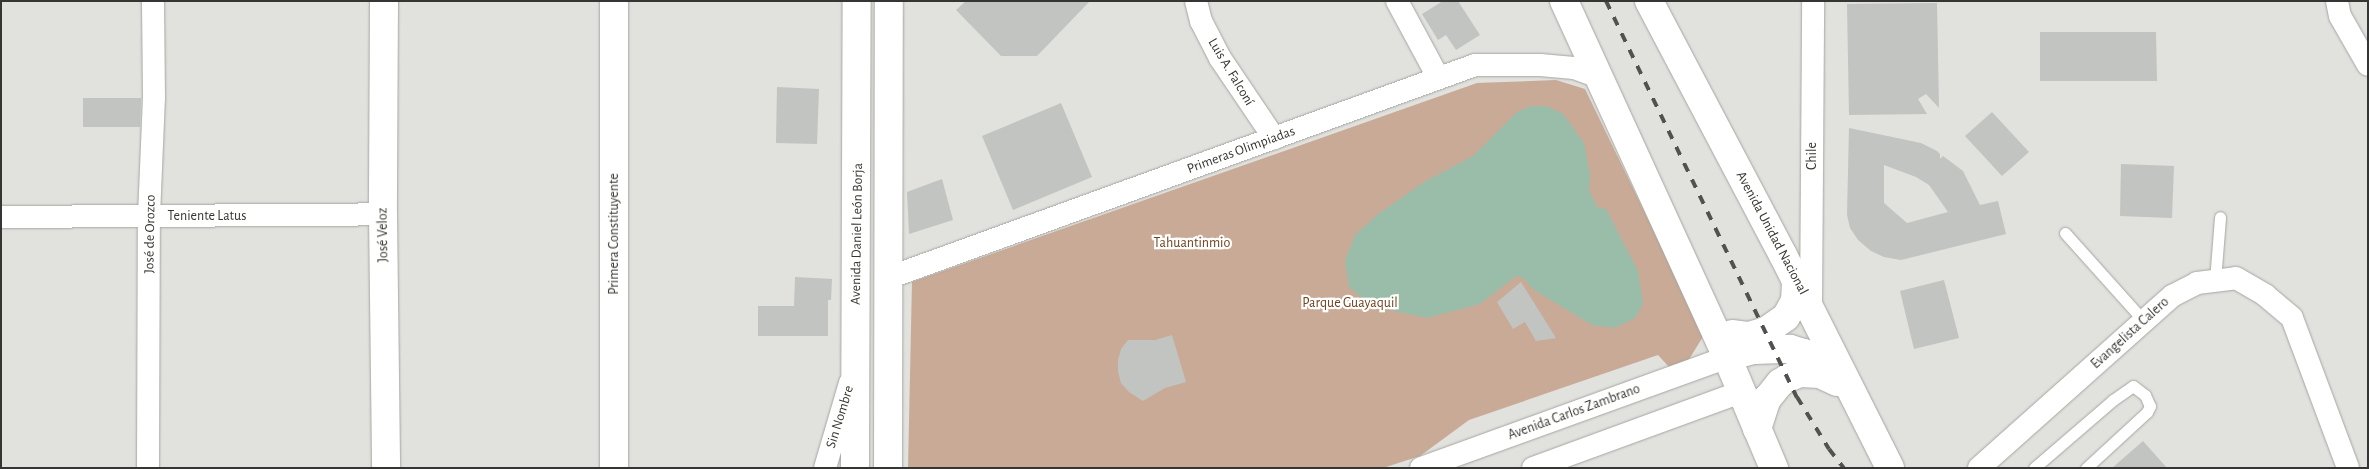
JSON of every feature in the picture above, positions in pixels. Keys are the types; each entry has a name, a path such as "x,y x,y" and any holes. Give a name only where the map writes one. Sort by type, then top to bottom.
{"street":[{"name":"José de Orozco","path":"148,468 149,216 154,98 153,1"},
{"name":"José Veloz","path":"384,1 383,214 386,468"},
{"name":"Primera Constituyente","path":"614,1 614,468"},
{"name":"Avenida Daniel León Borja","path":"855,468 857,1"},
{"path":"888,1 888,468"},
{"name":"Luis A. Falconí","path":"1196,1 1201,21 1220,58 1274,138"},
{"path":"1397,1 1438,77"},
{"path":"1564,1 1727,357 1774,468"},
{"name":"Avenida Unidad Nacional","path":"1649,1 1796,280 1890,468"},
{"name":"Chile","path":"1811,310 1813,1"},
{"path":"2337,1 2340,16 2368,65"},
{"name":"Primeras Olimpiadas","path":"888,278 1438,77 1476,65 1531,65 1574,68 1599,77"},
{"name":"Teniente Latus","path":"1,217 383,214"},
{"name":"Evangelista Calero","path":"1979,468 2172,296 2197,283 2236,278 2265,295 2292,318 2348,468"},
{"path":"1711,322 1730,334 1749,336 1766,332 1786,317 1795,301 1796,280"},
{"path":"1533,468 1741,392 1768,375 1790,350 1811,310"},
{"path":"1727,357 1754,350 1790,350 1824,364 1838,376 1859,405"},
{"name":"Avenida Carlos Zambrano","path":"1421,468 1727,357"},
{"name":"Sin Nombre","path":"825,468 855,366"},
{"path":"1757,429 1767,399 1780,383 1800,373 1820,374 1839,384 1859,405"}],"lane":[{"path":"2215,281 2220,217"},
{"path":"2065,233 2144,321"},
{"path":"2034,468 2113,400 2133,386 2145,395 2150,406 2147,412 2086,468"}],"green space":[{"name":"Parque Guayaquil","path":"1556,80 1585,89 1704,335 1688,361 1670,368 1658,355 1469,420 1420,456 1383,468 908,468 912,282 1477,83"}],"shaded area":[{"path":"1531,106 1547,106 1563,114 1584,143 1590,175 1589,190 1597,207 1606,209 1638,271 1643,304 1635,318 1615,328 1592,325 1534,290 1523,278 1516,276 1480,304 1427,318 1371,306 1349,287 1345,261 1355,235 1377,215 1424,182 1473,156 1517,112"}],"building":[{"path":"966,1 1090,1 1037,56 1001,56 956,10"},
{"path":"1443,1 1458,1 1480,35 1456,50 1446,35 1438,40 1422,14"},
{"path":"1937,3 1939,108 1926,94 1918,99 1927,114 1849,115 1847,4"},
{"path":"2040,32 2156,32 2157,81 2040,81"},
{"path":"777,87 819,89 817,144 776,143"},
{"path":"83,98 141,98 140,127 83,127"},
{"path":"1061,103 1092,177 1013,210 982,136"},
{"path":"1992,112 2029,152 2002,176 1965,136"},
{"path":"1849,128 1921,143 1937,151 1940,154 1940,159 1943,156 1963,171 1980,205 1998,201 2006,234 1901,260 1884,257 1871,251 1858,240 1850,228 1847,215","holes":["1884,165 1916,177 1929,185 1948,212 1907,223 1884,203"]},
{"path":"2121,164 2174,166 2172,218 2120,216"},
{"path":"942,179 953,220 909,234 907,192"},
{"path":"795,277 832,279 831,300 828,300 828,336 758,336 758,306 794,306"},
{"path":"1944,280 1959,338 1914,349 1900,291"},
{"path":"1521,282 1556,338 1536,341 1525,322 1513,329 1497,302"},
{"path":"1172,335 1186,382 1165,388 1143,401 1129,392 1121,383 1118,372 1118,360 1121,349 1128,340 1155,340"},
{"path":"2143,441 2167,468 2112,468"}],"railway":[{"path":"1606,1 1797,397 1829,449 1844,468"}],"park label":[{"name":"Tahuantinmio","path":"1192,243"}]}
